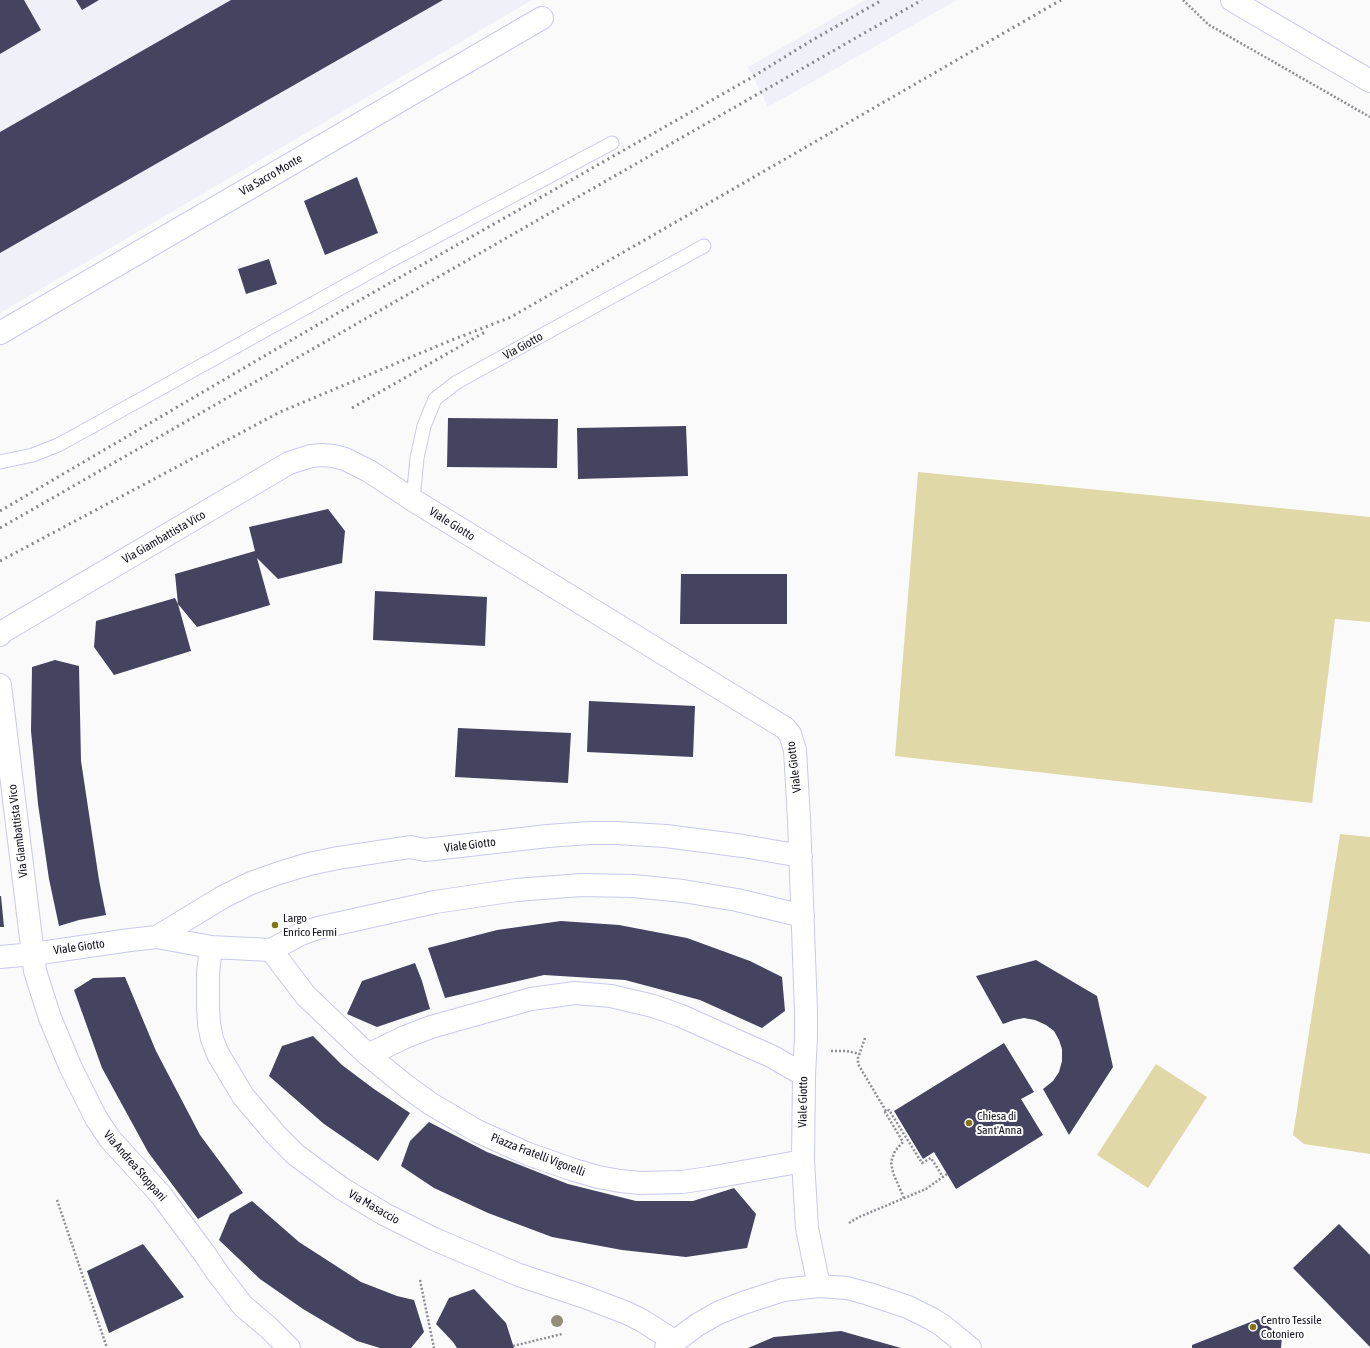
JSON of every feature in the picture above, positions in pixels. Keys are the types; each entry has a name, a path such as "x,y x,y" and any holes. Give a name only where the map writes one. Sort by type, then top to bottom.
{"street":[{"path":"1232,0 1370,81"},
{"name":"Via Sacro Monte","path":"0,333 542,18"},
{"name":"Via Giambattista Vico","path":"0,635 9,628 289,463 311,456 333,456"},
{"name":"Viale Giotto","path":"333,456 345,459 369,471 413,500 785,728 790,734 795,750 801,856 806,1011 803,1161 807,1228 819,1286"},
{"name":"Via Giambattista Vico","path":"0,685 33,954"},
{"name":"Viale Giotto","path":"157,937 223,897 251,883 279,872 338,858 410,848 425,850 554,835 616,833 666,836 743,846 801,856"},
{"path":"271,950 301,934 318,928 435,902 516,890 581,885 633,886 684,891 737,900 803,916"},
{"name":"Viale Giotto","path":"0,957 157,937 211,947 271,950"},
{"name":"Via Masaccio","path":"211,947 208,973 208,1006 212,1039 221,1059 243,1096 276,1135 296,1155 341,1188 384,1214 434,1239 518,1275 585,1297 627,1313 643,1321 670,1344"},
{"name":"Piazza Fratelli Vigorelli","path":"271,950 306,996 368,1055 406,1086 430,1104 476,1131 551,1163 598,1177 641,1183 682,1182 803,1161"},
{"name":"Via Andrea Stoppani","path":"33,954 34,971 50,1018 70,1068 96,1118 114,1144 162,1195 243,1306 269,1328 289,1348"},
{"path":"368,1055 405,1037 431,1027 531,999 575,993 611,996 679,1015 773,1057 804,1075"},
{"path":"670,1344 697,1325 743,1303 783,1290 819,1286 846,1288 908,1307 943,1326 970,1348"}],"lane":[{"path":"0,462 33,455 58,445 386,263 612,143"},
{"name":"Via Giotto","path":"413,500 416,458 424,426 435,399 457,382 704,246"}],"path":[{"path":"1182,0 1209,24 1370,118"},
{"path":"865,1038 858,1058 858,1064 886,1111 884,1112 903,1142 895,1151 891,1162 893,1172 904,1198"},
{"path":"829,1051 847,1051 860,1054"},
{"path":"886,1111 889,1110 922,1163 931,1158 943,1177"},
{"path":"849,1223 859,1217 926,1189 947,1174"},
{"path":"57,1200 107,1348"},
{"path":"420,1280 434,1348"},
{"path":"513,1346 562,1334"}],"shaded area":[{"path":"0,0 532,0 0,313"},
{"path":"865,0 957,0 768,107 748,67"},
{"path":"918,472 1370,517 1370,622 1335,619 1312,803 895,756"},
{"path":"1340,834 1370,837 1370,1154 1304,1144 1293,1135"},
{"path":"1156,1064 1207,1097 1148,1188 1097,1155"}],"building":[{"path":"0,0 24,0 41,30 0,54"},
{"path":"76,0 99,0 82,10"},
{"path":"231,0 443,0 0,253 0,132"},
{"path":"357,177 378,233 325,255 304,201"},
{"path":"269,259 277,284 246,294 238,269"},
{"path":"448,418 558,419 557,468 447,467"},
{"path":"686,426 688,476 578,479 577,428"},
{"path":"328,509 345,531 342,563 278,579 257,558 270,605 197,627 178,604 175,574 255,551 249,527"},
{"path":"681,574 787,574 787,624 680,624"},
{"path":"375,591 487,597 485,646 373,640"},
{"path":"175,598 191,651 114,675 94,647 96,621"},
{"path":"55,660 79,666 81,761 99,880 106,915 79,920 59,926 49,879 38,804 31,731 32,667"},
{"path":"589,701 695,706 693,757 587,752"},
{"path":"458,728 571,733 568,783 455,777"},
{"path":"1,896 4,927 0,927"},
{"path":"561,921 619,925 687,938 750,961 782,977 785,1011 762,1028 700,1000 625,980 544,975 445,998 428,948 497,930"},
{"path":"1036,960 1097,996 1113,1067 1069,1135 1043,1089 1053,1081 1059,1072 1062,1061 1062,1049 1054,1031 1035,1020 1024,1018 1003,1024 976,976"},
{"path":"415,963 430,1009 377,1027 347,1014 362,981"},
{"path":"125,977 156,1051 200,1135 243,1193 198,1219 148,1152 102,1068 74,990 93,978"},
{"path":"313,1036 342,1065 410,1113 378,1161 324,1124 269,1076 282,1046"},
{"name":"Chiesa di Sant'Anna","path":"1004,1043 1034,1092 1021,1099 1043,1135 956,1189 934,1152 923,1159 894,1111"},
{"path":"429,1122 487,1152 568,1184 636,1201 693,1201 734,1188 756,1214 747,1248 686,1257 622,1250 552,1237 488,1213 434,1188 401,1166 410,1141"},
{"path":"252,1201 299,1242 361,1282 397,1296 414,1300 424,1332 411,1348 380,1348 357,1341 303,1309 260,1279 219,1240 230,1214"},
{"path":"1339,1224 1370,1255 1370,1347 1293,1268"},
{"path":"143,1244 184,1297 109,1333 87,1271"},
{"path":"474,1289 506,1323 514,1348 457,1348 436,1324 449,1298"},
{"name":"Centro Tessile Cotoniero","path":"1258,1319 1282,1336 1281,1348 1192,1348 1192,1345"},
{"path":"841,1331 901,1348 748,1348 774,1337"}],"railway":[{"path":"0,511 353,304 749,79 882,0"},
{"path":"0,528 922,0"},
{"path":"0,561 280,412 447,342 511,317 1061,0"},
{"path":"352,408 485,332"}],"place":[{"name":"Largo Enrico Fermi","path":"275,925"},
{"name":"Chiesa di Sant'Anna","path":"969,1123"},
{"name":"Centro Tessile Cotoniero","path":"1253,1327"}]}
